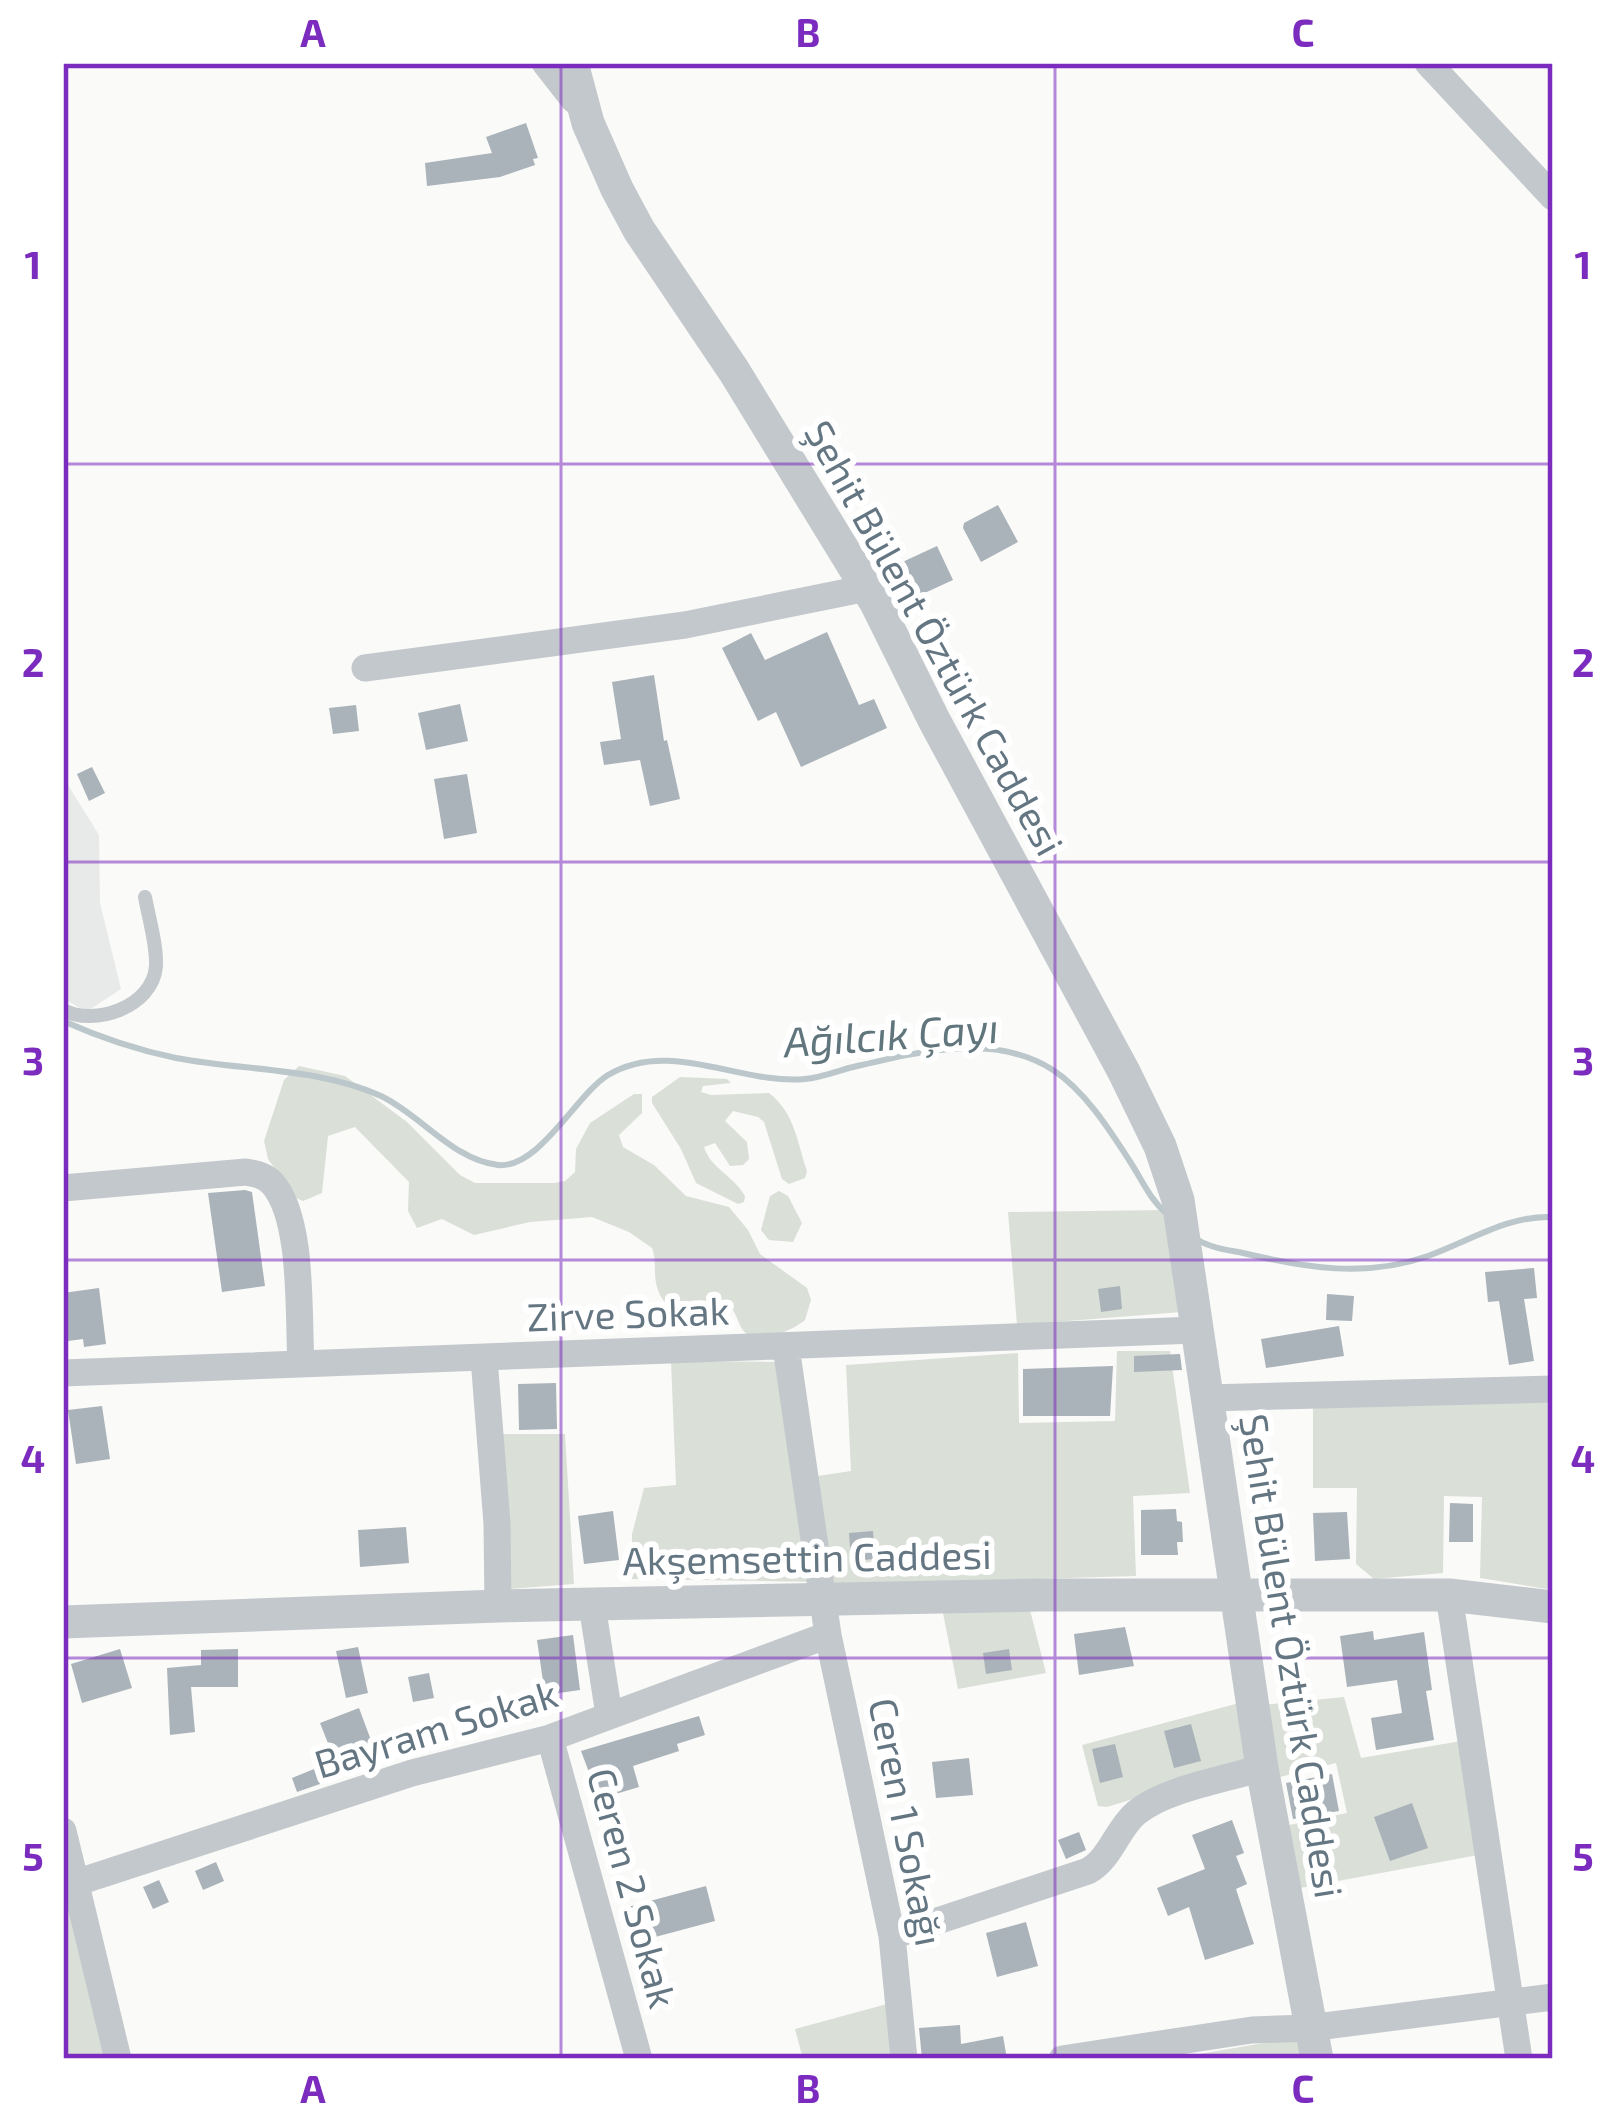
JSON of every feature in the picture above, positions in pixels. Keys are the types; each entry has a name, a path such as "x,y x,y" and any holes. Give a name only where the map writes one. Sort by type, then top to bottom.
{"street":[{"path":"545,63 574,100 581,102"},
{"name":"Şehit Bülent Öztürk Caddesi","path":"572,63 601,156 639,230 734,371 867,588 1160,1146 1178,1200 1262,1768 1313,2043"},
{"path":"1428,63 1553,197"},
{"path":"365,668 685,625 867,588"},
{"path":"63,1188 246,1172 263,1175 288,1214 301,1364"},
{"name":"Zirve Sokak","path":"63,1372 1196,1330"},
{"name":"Ceren 1 Sokağı","path":"786,1347 826,1618 892,1936 904,2059"},
{"path":"484,1358 498,1606"},
{"path":"1207,1398 1553,1389"},
{"name":"Akşemsettin Caddesi","path":"63,1622 592,1605 826,1618 1234,1593 1449,1595 1553,1607"},
{"path":"1449,1595 1519,2059"},
{"path":"592,1605 610,1715"},
{"name":"Bayram Sokak","path":"70,1885 412,1773 550,1738 826,1618"},
{"name":"Ceren 2 Sokak","path":"550,1738 639,2059"},
{"path":"892,1936 1088,1871 1099,1865 1129,1819 1154,1800 1262,1768"},
{"path":"63,1831 70,1885 118,2059"},
{"path":"1062,2059 1252,2030 1313,2043 1553,1996"}],"lane":[{"path":"63,1010 81,1018 101,1017 144,992 156,968 146,897"}],"shaded area":[{"path":"63,777 99,835 100,903 121,989 86,1012 63,998"},
{"path":"299,1066 345,1076 407,1122 460,1175 475,1183 565,1181 575,1172 576,1149 590,1123 634,1094 642,1094 642,1113 619,1135 623,1147 654,1165 686,1196 729,1207 760,1254 807,1288 811,1300 805,1320 762,1337 744,1332 732,1309 711,1314 678,1310 661,1298 652,1248 629,1232 592,1217 530,1222 474,1235 442,1219 417,1228 408,1211 409,1182 355,1127 328,1136 322,1193 303,1201 296,1198 268,1159 264,1141 284,1080"},
{"path":"680,1077 731,1083 703,1086 701,1092 711,1095 769,1093 794,1129 805,1178 789,1184 782,1179 764,1122 733,1111 725,1121 747,1142 749,1159 730,1166 715,1143 704,1147 740,1189 744,1202 738,1204 696,1183 652,1103 652,1097"},
{"path":"779,1191 788,1196 802,1223 793,1242 769,1240 761,1230 770,1196"},
{"path":"1167,1210 1182,1312 1017,1325 1008,1212"},
{"path":"1117,1351 1170,1351 1190,1493 1133,1496 1136,1576 826,1585 811,1477 851,1471 846,1365 1018,1353 1019,1423 1115,1421"},
{"path":"671,1361 785,1362 819,1582 632,1579 632,1534 644,1488 676,1485"},
{"path":"1553,1401 1553,1590 1480,1578 1482,1497 1444,1496 1443,1573 1374,1579 1356,1564 1357,1488 1313,1488 1313,1404"},
{"path":"502,1434 565,1434 574,1584 509,1589"},
{"path":"1030,1610 1046,1673 958,1689 943,1613"},
{"path":"1344,1697 1361,1758 1473,1739 1489,1853 1300,1888 1289,1825 1347,1813 1336,1763 1280,1777 1263,1705"},
{"path":"1243,1702 1246,1764 1098,1806 1082,1745"},
{"path":"70,1896 117,2059 63,2059 63,1897"},
{"path":"887,2004 895,2059 803,2059 795,2029"},
{"path":"1298,2037 1303,2059 1171,2059"}],"building":[{"path":"526,123 538,158 533,159 535,165 500,177 427,186 425,163 492,153 486,137"},
{"path":"998,505 1018,542 981,562 964,523"},
{"path":"937,546 953,580 905,602 898,585 904,582 896,565"},
{"path":"827,632 859,705 874,699 887,728 801,767 776,712 758,721 722,648 751,633 765,660"},
{"path":"654,675 664,741 680,799 650,806 640,760 604,765 600,742 621,739 612,682"},
{"path":"460,704 468,741 426,750 418,713"},
{"path":"356,705 359,731 333,734 329,708"},
{"path":"92,767 105,793 89,801 77,774"},
{"path":"467,774 477,833 444,839 434,779"},
{"path":"252,1192 265,1286 222,1292 208,1193"},
{"path":"1534,1268 1537,1298 1524,1299 1534,1361 1509,1365 1499,1301 1488,1302 1485,1272"},
{"path":"1120,1286 1122,1309 1101,1312 1098,1289"},
{"path":"99,1288 106,1344 84,1347 83,1339 68,1341 63,1293"},
{"path":"1327,1294 1354,1296 1352,1321 1326,1320"},
{"path":"1339,1326 1344,1356 1266,1368 1261,1339"},
{"path":"1180,1354 1182,1370 1134,1372 1134,1356"},
{"path":"1113,1366 1110,1416 1023,1416 1023,1369"},
{"path":"556,1383 557,1429 519,1430 518,1384"},
{"path":"102,1406 110,1459 76,1464 68,1410"},
{"path":"1450,1503 1473,1504 1473,1542 1449,1542"},
{"path":"1176,1509 1183,1542 1177,1542 1178,1555 1141,1555 1141,1510"},
{"path":"613,1511 619,1560 584,1564 578,1516"},
{"path":"1347,1512 1350,1559 1315,1561 1313,1513"},
{"path":"406,1527 409,1563 360,1567 358,1530"},
{"path":"873,1531 875,1559 851,1561 849,1533"},
{"path":"1125,1627 1134,1666 1079,1675 1074,1634"},
{"path":"1373,1631 1374,1640 1424,1632 1434,1740 1376,1750 1371,1718 1402,1713 1397,1680 1347,1687 1340,1636"},
{"path":"573,1635 580,1690 545,1695 537,1640"},
{"path":"358,1647 368,1693 346,1698 336,1651"},
{"path":"120,1649 132,1688 82,1703 71,1664"},
{"path":"238,1649 238,1687 191,1687 195,1732 170,1735 167,1668 201,1665 201,1650"},
{"path":"1009,1649 1012,1670 986,1674 983,1653"},
{"path":"429,1673 434,1698 413,1702 408,1677"},
{"path":"359,1708 375,1751 337,1766 320,1723"},
{"path":"699,1716 705,1735 677,1744 679,1751 633,1766 639,1787 599,1799 581,1751"},
{"path":"1191,1724 1201,1761 1174,1768 1164,1731"},
{"path":"1115,1744 1123,1777 1100,1783 1092,1749"},
{"path":"969,1758 973,1795 936,1798 932,1762"},
{"path":"314,1769 320,1784 297,1792 292,1778"},
{"path":"1332,1774 1339,1811 1293,1819 1286,1783"},
{"path":"1412,1803 1428,1848 1390,1861 1374,1817"},
{"path":"1232,1820 1244,1853 1236,1856 1247,1884 1236,1889 1254,1944 1205,1960 1189,1907 1168,1916 1157,1888 1205,1869 1192,1835"},
{"path":"1079,1832 1086,1850 1066,1859 1058,1840"},
{"path":"216,1862 224,1881 203,1890 195,1871"},
{"path":"159,1880 169,1902 153,1909 143,1887"},
{"path":"706,1886 715,1921 629,1944 620,1909"},
{"path":"1026,1922 1038,1966 997,1977 986,1933"},
{"path":"960,2025 961,2044 1003,2036 1007,2059 922,2059 919,2028"}],"waterway":[{"name":"Ağılcık Çayı","path":"63,1021 161,1055 306,1075 356,1087 396,1104 466,1155 498,1165 528,1155 596,1085 632,1065 680,1062 756,1076 805,1079 926,1052 1005,1051 1053,1070 1075,1088 1165,1212"},
{"name":"Ağılcık Çayı","path":"1198,1240 1290,1263 1359,1269 1405,1263 1505,1225 1553,1217"}]}
